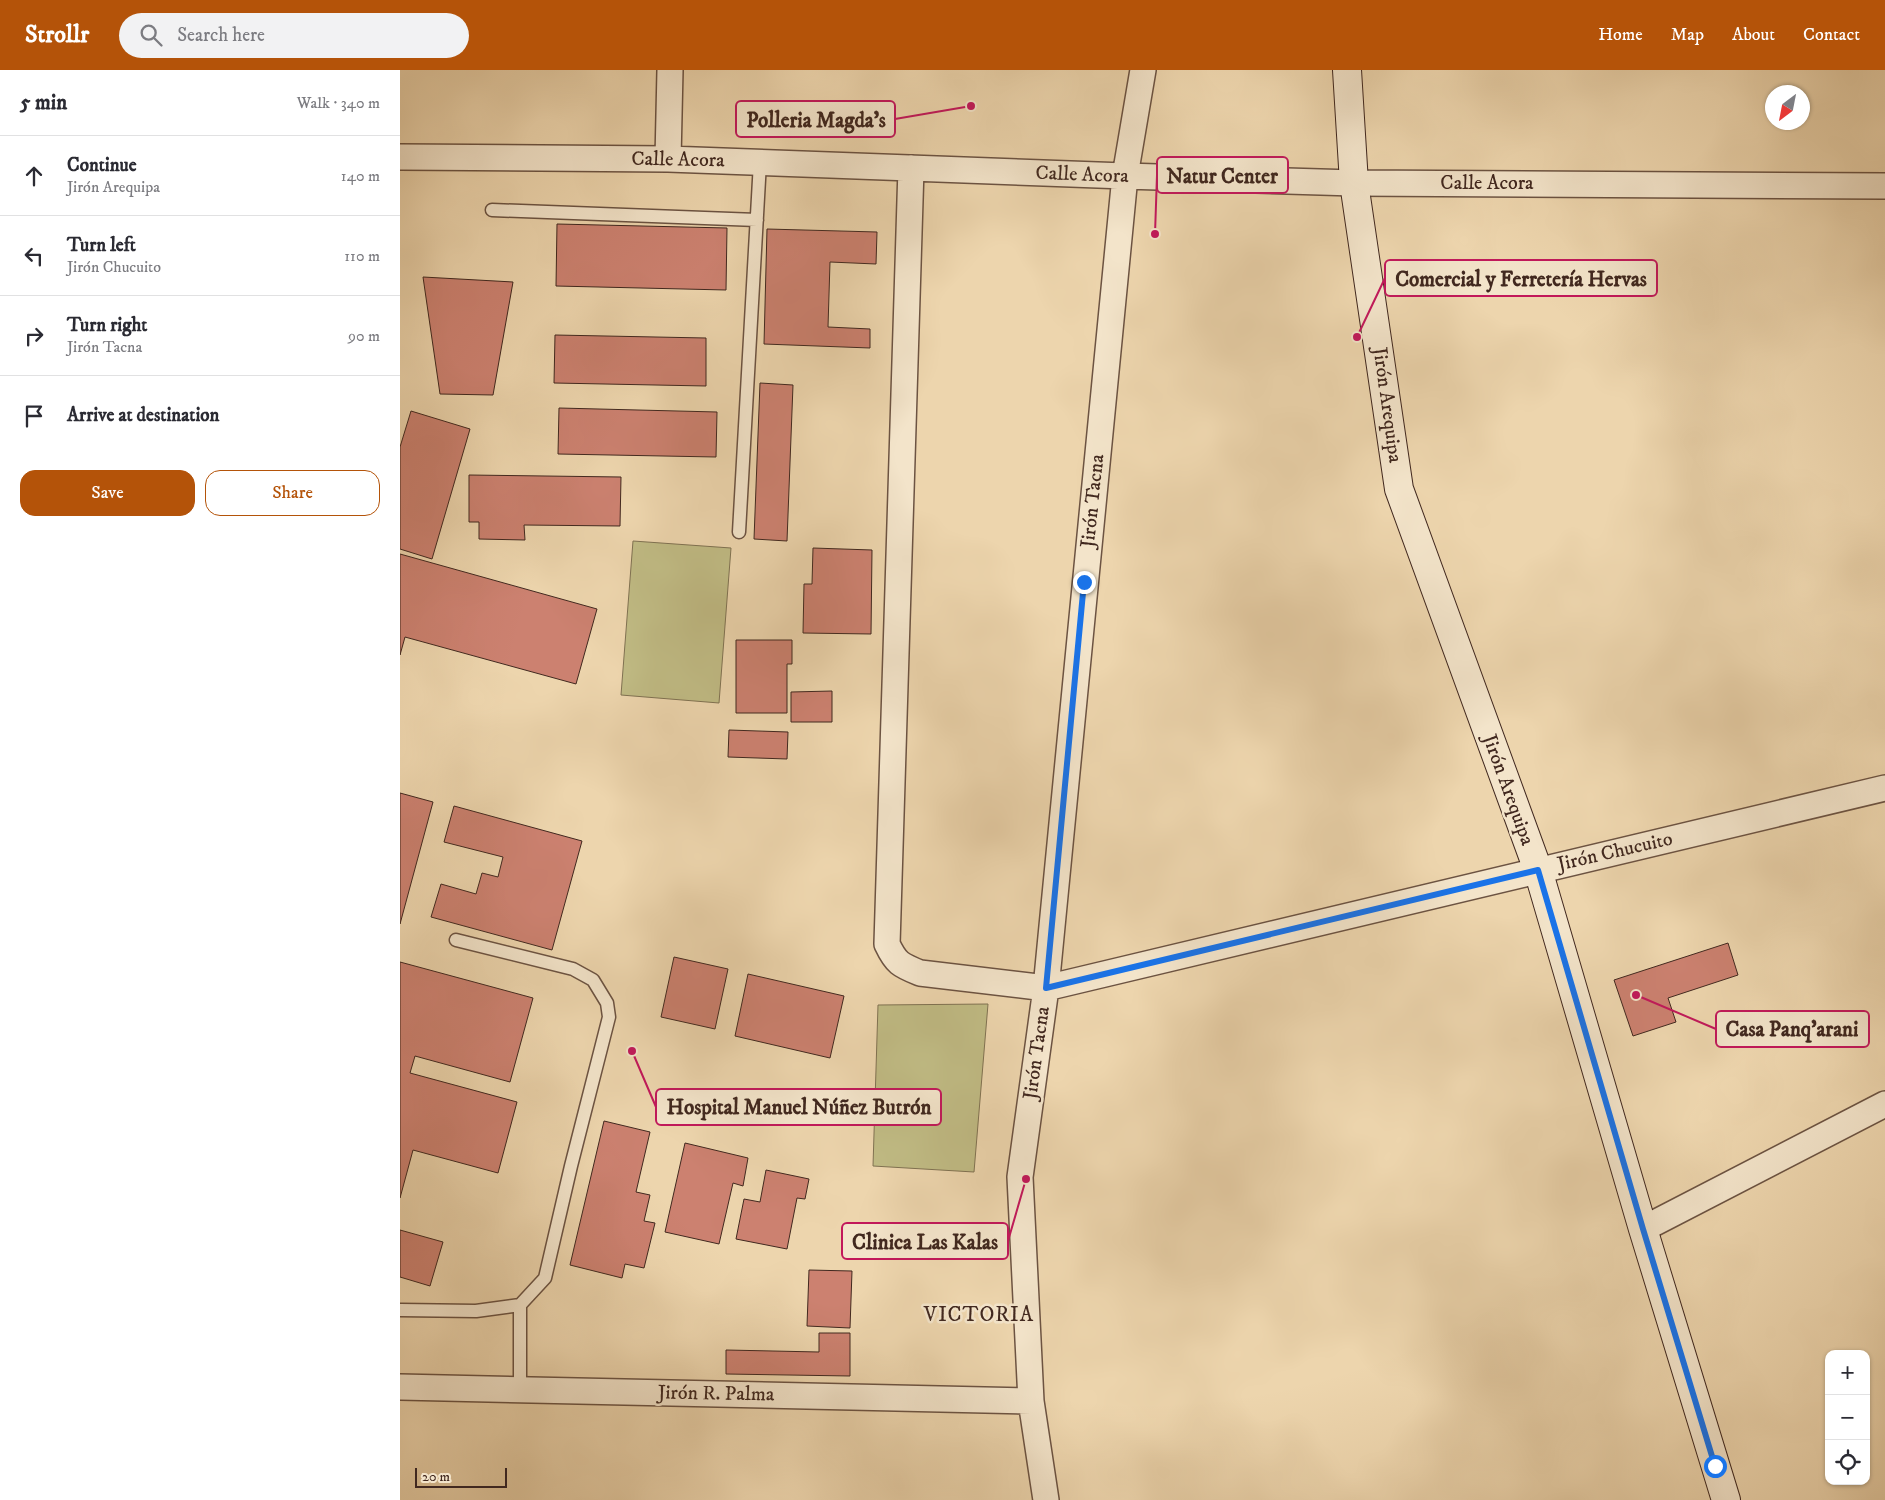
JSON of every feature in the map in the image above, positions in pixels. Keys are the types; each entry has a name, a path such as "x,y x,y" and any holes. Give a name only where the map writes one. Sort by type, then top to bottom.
{"street":[{"path":"668,159 670,70"},
{"name":"Jirón Tacna","path":"1046,1500 1031,1401 1020,1177 1046,988 1125,176 1143,70"},
{"name":"Jirón Arequipa","path":"1347,70 1354,183 1400,489 1538,870 1643,1229 1726,1500"},
{"name":"Calle Acora","path":"400,157 668,159 1354,183 1885,186"},
{"name":"Jirón Chucuito","path":"911,168 887,944 900,965 920,973 1046,988 1885,788"},
{"path":"1643,1229 1885,1104"},
{"name":"Jirón R. Palma","path":"400,1387 1031,1401"},
{"path":"1710,1500 1715,1466"}],"lane":[{"path":"740,532 760,162"},
{"path":"492,210 757,220"},
{"path":"400,1310 476,1310 520,1305 545,1278 608,1017 607,1003 593,980 573,969 456,940"},
{"path":"520,1305 520,1390"}],"shaded area":[{"path":"633,541 731,548 719,703 621,695"},
{"path":"988,1004 974,1172 873,1166 878,1005"}],"building":[{"path":"557,224 727,228 726,290 556,286"},
{"path":"767,229 877,232 876,264 830,262 828,327 870,329 870,348 764,344"},
{"path":"423,277 513,282 493,395 440,394"},
{"path":"555,335 706,338 706,386 554,383"},
{"path":"760,383 793,385 787,541 754,539"},
{"path":"559,408 717,412 716,457 558,454"},
{"path":"411,411 470,429 432,559 400,549 400,447"},
{"path":"469,475 621,477 620,526 524,525 525,540 479,539 479,522 469,522"},
{"path":"813,548 872,550 871,634 803,633 804,584 812,584"},
{"path":"400,554 597,609 576,684 405,637 400,655"},
{"path":"736,640 792,640 792,664 787,664 787,713 736,713"},
{"path":"832,691 832,722 791,722 791,692"},
{"path":"729,730 788,732 787,759 728,757"},
{"path":"400,793 433,802 400,924"},
{"path":"454,806 582,841 552,950 431,917 441,884 476,894 482,873 498,877 503,857 444,842"},
{"path":"1728,943 1738,975 1668,998 1676,1022 1633,1036 1614,980"},
{"path":"674,957 728,969 715,1029 661,1017"},
{"path":"400,962 533,998 510,1082 415,1056 410,1073 517,1102 498,1173 413,1150 400,1198"},
{"path":"748,974 844,996 830,1058 735,1036"},
{"path":"604,1121 650,1132 636,1192 650,1195 644,1221 655,1223 644,1268 625,1264 622,1278 570,1265"},
{"path":"685,1143 748,1158 743,1186 733,1183 719,1244 665,1232"},
{"path":"766,1170 809,1179 805,1199 797,1198 787,1249 736,1239 744,1199 760,1202"},
{"path":"400,1230 443,1242 430,1286 400,1277"},
{"path":"809,1270 852,1271 850,1328 807,1326"},
{"path":"819,1333 850,1333 850,1376 726,1374 726,1350 819,1352"}],"place":[{"name":"Polleria Magda's","path":"971,106"},
{"name":"Natur Center","path":"1155,234"},
{"name":"Comercial y Ferretería Hervas","path":"1357,337"},
{"name":"Casa Panq'arani","path":"1636,995"},
{"name":"Hospital Manuel Núñez Butrón","path":"632,1051"},
{"name":"Clinica Las Kalas","path":"1026,1179"}],"district":[{"name":"VICTORIA","path":"979,1315"}],"route":[{"path":"1084,582 1046,988 1538,870 1643,1229 1715,1466"}]}
